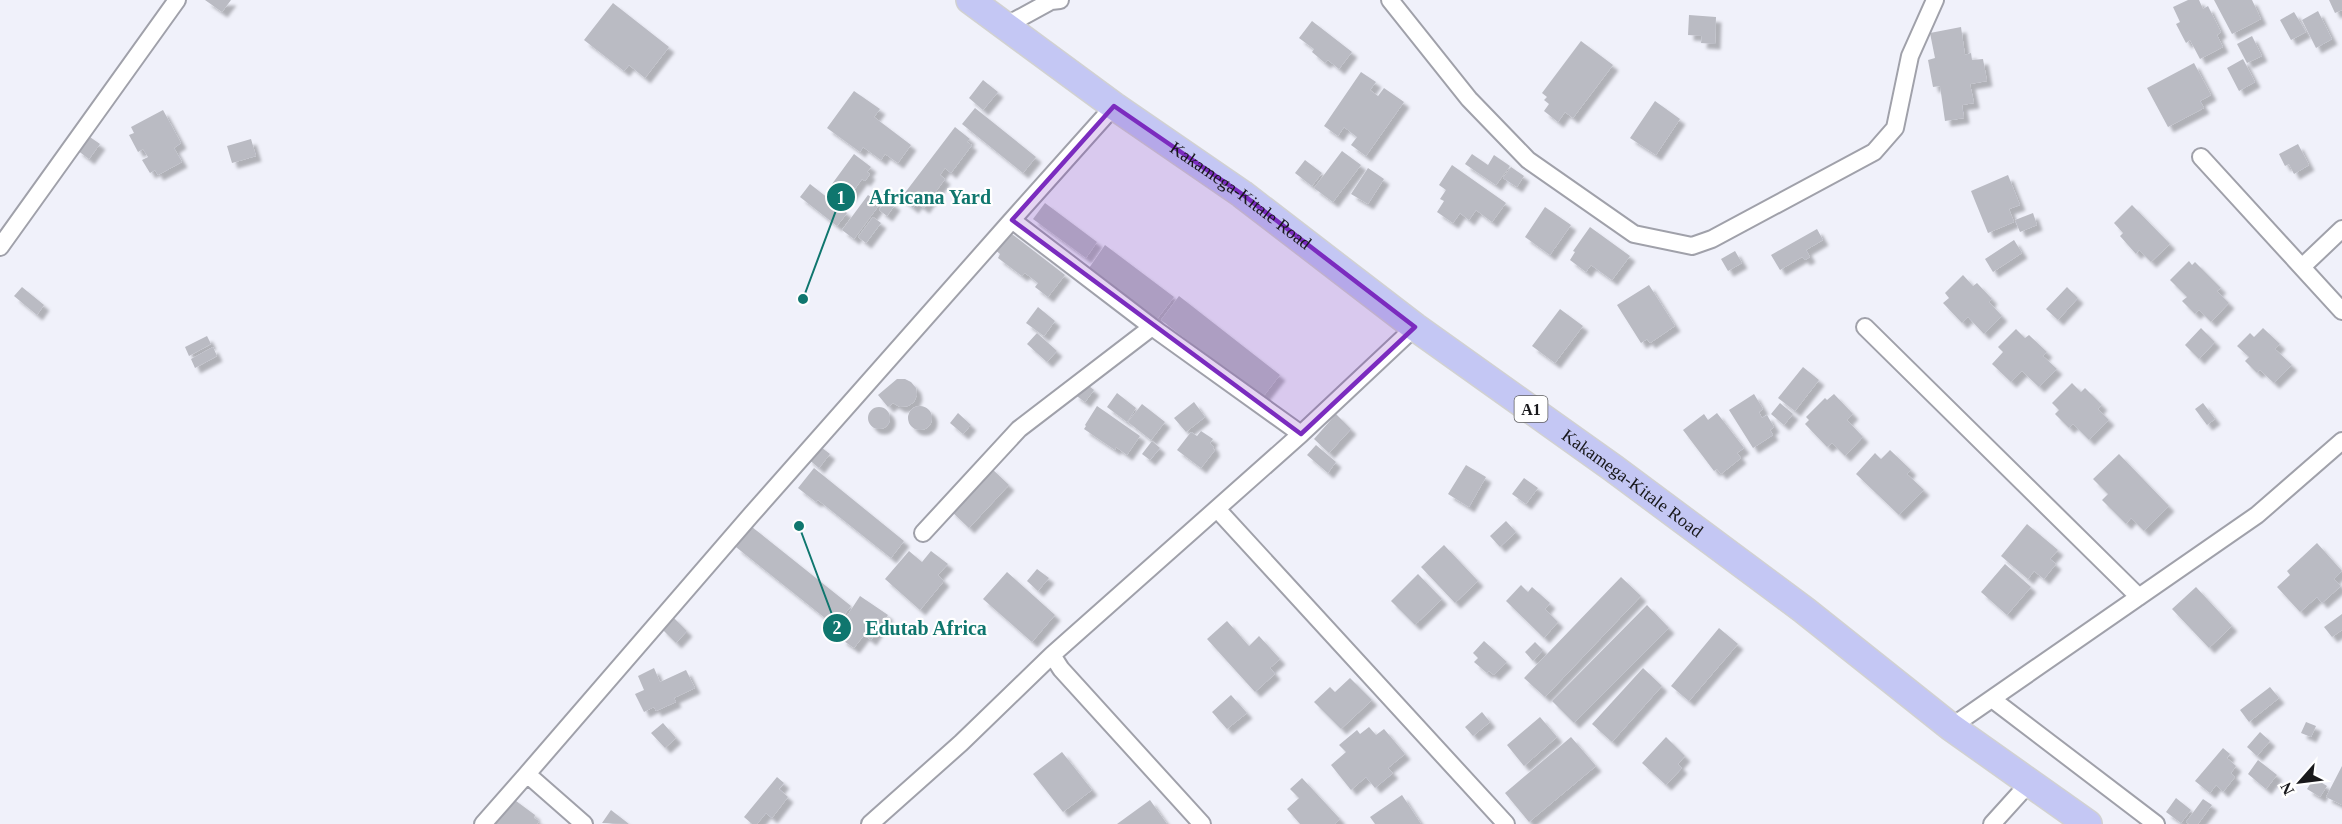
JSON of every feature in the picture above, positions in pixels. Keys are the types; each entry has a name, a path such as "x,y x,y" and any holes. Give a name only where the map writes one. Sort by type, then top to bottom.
{"highway":[{"name":"Kakamega-Kitale Road","path":"970,0 1114,106 1242,194 1415,327 1613,468 1795,603 1951,727 2088,824"}],"street":[{"path":"0,248 177,0"},
{"path":"1005,26 1051,1 1060,0"},
{"path":"1390,0 1469,99 1528,159 1634,234 1692,246 1712,239 1874,152 1895,128 1910,56 1935,0"},
{"path":"483,824 751,515 1114,106"},
{"path":"2201,158 2342,311"},
{"path":"1012,220 1152,327 1301,434"},
{"path":"2302,267 2342,229"},
{"path":"923,534 1019,429 1152,327"},
{"path":"870,824 1052,656 1301,434 1415,327"},
{"path":"1864,327 2139,597"},
{"path":"1951,727 2257,515 2342,441"},
{"path":"1217,509 1506,824"},
{"path":"1052,656 1061,669 1202,824"},
{"path":"1992,699 2156,824"},
{"path":"527,774 584,824"},
{"path":"1992,824 2030,782"}],"highlighted area":[{"path":"1114,106 1242,194 1415,327 1301,434 1012,220"}],"building":[{"path":"205,0 231,0 222,12"},
{"path":"2188,0 2199,0 2203,9 2208,6 2221,32 2217,35 2223,47 2200,59 2190,40 2186,43 2176,24 2180,22 2173,7"},
{"path":"2214,0 2252,0 2261,19 2232,34"},
{"path":"2329,0 2342,0 2342,10 2335,13"},
{"path":"613,3 669,47 645,78 629,65 624,71 584,40"},
{"path":"2318,11 2332,39 2316,48 2302,20"},
{"path":"2294,12 2306,32 2291,40 2280,20"},
{"path":"1689,15 1716,17 1715,44 1701,43 1702,36 1688,35"},
{"path":"1312,21 1352,52 1339,69 1328,60 1325,63 1312,52 1314,49 1299,38"},
{"path":"1961,27 1965,55 1971,53 1972,60 1983,59 1987,81 1970,84 1974,103 1962,105 1964,118 1945,121 1940,86 1933,87 1928,60 1935,58 1930,33"},
{"path":"2252,36 2262,56 2247,63 2237,44"},
{"path":"1581,41 1613,65 1573,118 1565,112 1558,122 1544,111 1549,104 1544,100 1547,97 1542,93"},
{"path":"2243,59 2255,82 2239,91 2227,68"},
{"path":"2194,63 2211,95 2200,101 2204,108 2168,127 2147,88"},
{"path":"1361,72 1376,82 1370,90 1378,96 1384,88 1404,102 1366,156 1351,145 1357,137 1344,127 1338,136 1324,126"},
{"path":"983,80 998,92 983,110 969,98"},
{"path":"854,91 880,109 874,117 911,145 898,163 885,154 881,160 863,147 860,152 827,128"},
{"path":"1655,101 1680,119 1656,155 1630,138"},
{"path":"975,108 1036,157 1023,173 962,124"},
{"path":"163,110 181,143 174,148 182,162 158,175 155,170 150,173 142,160 148,157 143,149 138,152 129,135 134,133 131,127"},
{"path":"955,127 970,139 967,142 972,145 951,173 945,168 940,175 945,179 924,208 917,203 913,208 901,198"},
{"path":"87,135 100,144 89,159 77,150"},
{"path":"251,139 256,156 232,163 227,146"},
{"path":"2298,144 2309,165 2294,174 2289,164 2285,166 2279,154"},
{"path":"1342,151 1361,165 1333,202 1314,188"},
{"path":"854,154 871,167 867,172 870,174 865,181 862,179 849,197 832,184"},
{"path":"1472,154 1488,165 1494,155 1510,166 1496,185 1465,164"},
{"path":"1305,160 1322,173 1312,186 1295,173"},
{"path":"1452,165 1506,203 1492,222 1476,210 1469,220 1460,213 1453,223 1437,212 1444,201 1440,199 1446,190 1439,185"},
{"path":"1511,167 1524,176 1517,187 1503,178"},
{"path":"1368,168 1384,179 1368,204 1351,194"},
{"path":"2008,175 2020,205 2009,209 2014,222 1988,233 1971,191"},
{"path":"810,184 847,213 837,226 800,197"},
{"path":"868,195 880,204 854,239 842,230"},
{"path":"887,199 895,205 887,216 879,210"},
{"path":"1045,203 1097,242 1086,258 1033,219"},
{"path":"2132,205 2170,244 2151,262 2139,250 2136,254 2120,236 2123,233 2114,223"},
{"path":"1545,207 1571,225 1550,255 1525,237"},
{"path":"2033,213 2037,225 2020,232 2015,220"},
{"path":"873,217 881,223 866,243 858,237"},
{"path":"1590,227 1630,256 1612,280 1591,265 1586,272 1570,260 1575,252 1573,251"},
{"path":"1817,229 1823,240 1806,250 1810,257 1805,260 1802,257 1780,270 1771,255"},
{"path":"1008,231 1065,275 1048,297 1035,287 1038,283 1025,273 1022,276 998,258 1000,254 994,249"},
{"path":"2014,240 2022,253 1993,272 1985,259"},
{"path":"1105,245 1174,297 1157,319 1089,268"},
{"path":"1735,251 1742,263 1728,271 1721,259"},
{"path":"2189,261 2192,265 2195,262 2221,288 2217,291 2229,303 2211,322 2199,310 2195,314 2182,301 2187,297 2170,280"},
{"path":"1963,275 1973,286 1977,283 1992,299 1989,302 2002,316 1984,334 1968,317 1962,323 1943,303 1949,298 1945,293"},
{"path":"1649,285 1675,326 1650,343 1647,339 1641,343 1617,305"},
{"path":"22,287 44,305 37,315 14,296"},
{"path":"2067,287 2078,298 2058,320 2046,309"},
{"path":"1179,296 1280,375 1262,398 1161,320"},
{"path":"1038,307 1055,321 1044,336 1026,323"},
{"path":"1560,309 1583,326 1555,363 1532,346"},
{"path":"2201,328 2215,342 2199,359 2185,345"},
{"path":"2263,328 2280,344 2275,349 2292,365 2274,383 2260,370 2257,373 2245,361 2249,357 2237,346 2250,333 2254,337"},
{"path":"2016,329 2025,338 2029,335 2047,352 2043,356 2057,369 2039,387 2022,371 2011,382 1992,364 2003,352 1998,347"},
{"path":"1037,333 1057,351 1047,362 1027,344"},
{"path":"207,336 211,344 189,356 185,347"},
{"path":"213,347 217,356 195,368 191,359"},
{"path":"1803,367 1819,380 1795,411 1778,398"},
{"path":"897,379 911,382 916,388 917,395 914,402 908,406 900,407 893,403 888,407 878,395"},
{"path":"1084,382 1094,390 1085,402 1074,394"},
{"path":"2072,383 2081,392 2085,388 2102,405 2098,409 2109,420 2089,440 2073,424 2069,428 2055,414 2059,410 2052,403"},
{"path":"1117,393 1136,408 1127,422 1107,407"},
{"path":"1754,394 1763,409 1759,412 1762,418 1767,415 1774,427 1770,430 1773,435 1753,448 1729,410"},
{"path":"1834,394 1853,414 1847,420 1863,437 1845,456 1832,443 1827,447 1805,424 1809,420 1806,417 1825,398 1827,400"},
{"path":"1194,402 1205,417 1186,432 1174,418"},
{"path":"1780,403 1793,414 1784,425 1771,414"},
{"path":"2203,403 2215,419 2207,425 2195,409"},
{"path":"1142,404 1165,422 1151,440 1128,422"},
{"path":"920,406 925,407 931,413 931,423 925,429 920,430 915,429 909,423 908,418 909,413 915,407"},
{"path":"1097,406 1140,436 1127,455 1116,447 1115,450 1084,429"},
{"path":"875,407 883,407 890,414 890,422 883,429 875,429 868,422 868,414"},
{"path":"958,413 971,425 963,434 950,423"},
{"path":"1717,413 1744,448 1737,453 1741,458 1721,474 1717,469 1714,471 1683,430 1704,414 1708,420"},
{"path":"1336,414 1351,429 1329,453 1314,439"},
{"path":"1201,431 1213,439 1210,443 1215,450 1201,468 1177,450 1191,432 1197,436"},
{"path":"1152,441 1160,448 1150,460 1142,454"},
{"path":"817,444 830,454 819,468 807,458"},
{"path":"1316,445 1336,462 1328,473 1307,455"},
{"path":"1890,450 1911,470 1907,474 1924,490 1899,515 1856,474 1875,453 1881,459"},
{"path":"2119,454 2169,506 2144,531 2131,518 2126,524 2102,500 2108,494 2093,479"},
{"path":"1466,465 1486,477 1469,507 1448,494"},
{"path":"990,467 1009,485 969,528 950,510"},
{"path":"814,468 904,541 891,558 818,500 816,502 798,488"},
{"path":"1524,478 1538,488 1526,504 1512,494"},
{"path":"1506,521 1516,532 1500,547 1490,536"},
{"path":"2027,524 2058,550 2050,559 2056,564 2044,579 2034,571 2028,579 2001,556"},
{"path":"752,527 851,606 835,626 736,547"},
{"path":"2317,543 2342,571 2334,579 2341,586 2322,603 2317,597 2300,612 2277,587 2290,575 2287,571"},
{"path":"1444,545 1478,581 1455,603 1421,567"},
{"path":"909,551 922,562 931,551 948,564 938,575 944,581 920,610 885,579"},
{"path":"2005,564 2031,587 2007,615 1981,592"},
{"path":"1037,569 1049,578 1038,591 1027,581"},
{"path":"1007,572 1055,615 1032,642 983,599"},
{"path":"1418,574 1442,599 1415,625 1391,601"},
{"path":"1621,577 1641,596 1545,697 1524,678"},
{"path":"1521,585 1528,592 1532,587 1550,603 1545,609 1558,622 1544,638 1506,601"},
{"path":"2196,587 2232,626 2209,648 2172,609"},
{"path":"860,596 888,615 871,640 864,635 854,648 841,639 852,623 845,619"},
{"path":"1647,605 1669,628 1574,723 1552,701"},
{"path":"2342,614 2342,630 2332,637 2324,627"},
{"path":"672,616 687,631 676,643 661,628"},
{"path":"1227,621 1249,646 1259,636 1280,659 1270,668 1275,674 1255,692 1207,639"},
{"path":"1719,628 1738,644 1689,701 1671,686"},
{"path":"1484,641 1507,662 1494,675 1489,671 1487,673 1474,662 1478,658 1473,653"},
{"path":"1535,642 1543,650 1533,661 1525,652"},
{"path":"654,668 660,682 686,670 695,688 674,698 676,702 656,711 654,707 644,712 635,694 644,690 638,676"},
{"path":"1643,668 1662,686 1612,742 1592,724"},
{"path":"1350,678 1372,700 1341,729 1314,702 1330,687 1335,692"},
{"path":"2270,687 2279,698 2249,722 2240,710"},
{"path":"1231,695 1247,713 1227,729 1212,712"},
{"path":"1482,712 1490,722 1473,736 1465,727"},
{"path":"1540,717 1557,737 1524,766 1507,745"},
{"path":"2306,722 2316,726 2311,737 2301,733"},
{"path":"663,723 676,738 665,748 651,733"},
{"path":"1369,727 1376,735 1384,729 1405,754 1388,768 1393,773 1375,788 1366,777 1351,790 1331,765 1346,752 1339,745 1357,730 1360,734"},
{"path":"2260,732 2270,741 2257,756 2247,747"},
{"path":"1571,737 1596,766 1529,822 1505,793"},
{"path":"1666,737 1685,756 1678,764 1682,768 1666,785 1642,763"},
{"path":"2223,748 2230,754 2227,758 2236,766 2231,773 2235,777 2223,792 2216,785 2210,793 2195,781"},
{"path":"1062,752 1092,790 1063,812 1033,774"},
{"path":"2258,760 2277,775 2266,789 2248,774"},
{"path":"2342,766 2342,805 2326,797"},
{"path":"777,777 784,783 779,789 788,797 772,818 766,813 757,824 752,824 744,817"},
{"path":"1302,778 1340,819 1335,824 1300,824 1287,809 1299,798 1290,789"},
{"path":"2314,778 2327,786 2320,797 2307,789"},
{"path":"1402,795 1421,824 1375,824 1370,817"},
{"path":"512,798 535,815 534,818 539,821 537,824 494,824"},
{"path":"2176,798 2191,810 2181,823 2166,812"},
{"path":"2203,799 2212,805 2198,824 2189,824 2186,822"},
{"path":"1150,800 1167,824 1117,824"},
{"path":"611,810 629,824 602,823"}],"place":[{"name":"Africana Yard","path":"803,299"},
{"name":"Edutab Africa","path":"799,526"}]}
